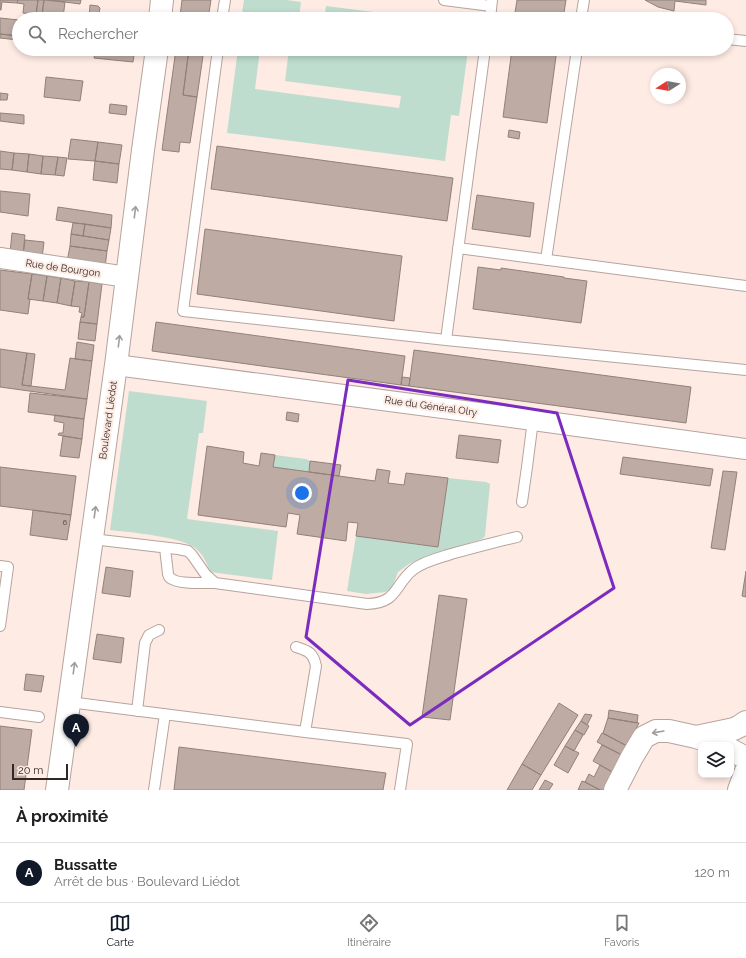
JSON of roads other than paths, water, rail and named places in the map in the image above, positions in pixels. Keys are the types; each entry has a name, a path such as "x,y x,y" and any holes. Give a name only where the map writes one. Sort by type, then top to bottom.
{"main road":[{"path":"161,12 162,0"},
{"name":"Boulevard Liédot","path":"57,790 116,365 156,56"},
{"path":"696,736 734,729 746,722"},
{"path":"615,790 644,737 656,730 696,736 711,742"},
{"path":"734,752 746,758"},
{"path":"739,790 746,771"}],"street":[{"name":"Rue de Bourgon","path":"0,258 127,277"},
{"name":"Rue du Général Olry","path":"116,365 746,449"}],"lane":[{"path":"223,12 225,0"},
{"path":"444,0 492,3"},
{"path":"583,12 584,0"},
{"path":"734,39 746,38"},
{"path":"217,56 183,311 446,340 746,370"},
{"path":"446,340 485,56"},
{"path":"546,260 576,56"},
{"path":"458,248 746,286"},
{"path":"522,502 528,468 533,420"},
{"path":"165,548 168,574 173,580 183,582 215,583 373,604 381,603 390,598 405,578 415,568 434,559 517,537"},
{"path":"92,539 188,551 196,559 206,575 215,583"},
{"path":"0,566 8,567 0,626"},
{"path":"137,711 145,643 149,635 159,630"},
{"path":"296,647 306,650 313,656 316,666 305,732"},
{"path":"69,702 407,744 400,790"},
{"path":"0,712 38,717"},
{"path":"154,790 165,714"}],"place":[{"name":"Bussatte","path":"76,747"}]}
